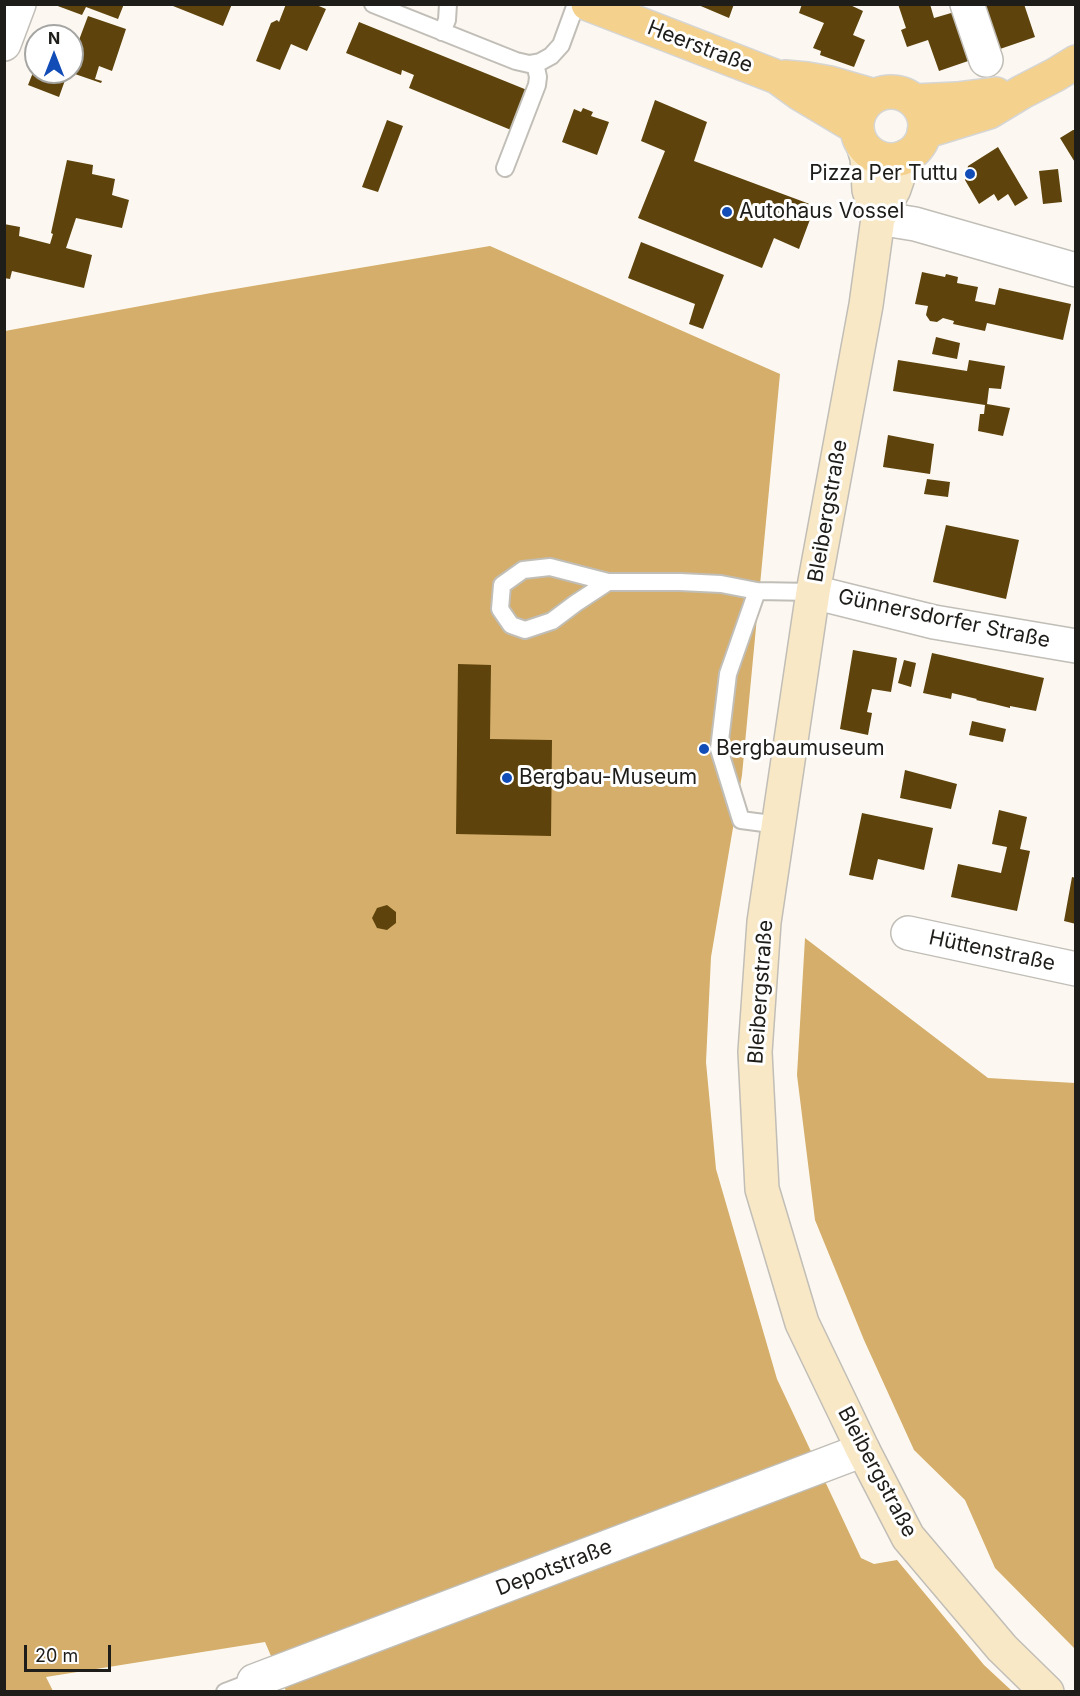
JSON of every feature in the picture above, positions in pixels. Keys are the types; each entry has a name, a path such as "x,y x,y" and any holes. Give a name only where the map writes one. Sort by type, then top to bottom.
{"main road":[{"name":"Heerstraße","path":"588,4 777,77 860,137"},
{"path":"924,132 989,112 1076,62"},
{"name":"Heerstraße","path":"777,77 807,79 875,96"},
{"path":"893,92 914,101 921,110 924,132 921,143 914,152 894,160 872,155 860,137 858,116 863,106 882,93 893,92"},
{"path":"914,101 1022,92"}],"street":[{"path":"4,44 19,4"},
{"path":"968,4 986,60"},
{"name":"Bleibergstraße","path":"860,137 867,158 869,190 878,218"},
{"name":"Bleibergstraße","path":"905,157 894,189 878,218 866,305 813,592 764,922 755,1053 762,1189 802,1323 908,1537 1002,1648 1047,1692"},
{"path":"878,218 915,224 1076,270"},
{"name":"Günnersdorfer Straße","path":"813,592 934,622 1076,646"},
{"name":"Hüttenstraße","path":"908,933 1076,969"},
{"name":"Depotstraße","path":"246,1688 863,1450"}],"lane":[{"path":"373,4 516,61 529,64 551,56 561,45 576,4"},
{"path":"442,32 447,20 448,4"},
{"path":"505,168 537,85 535,63"},
{"path":"608,582 552,621 525,630 511,625 500,609 502,585 523,570 550,567 608,582 721,584 757,591 813,592"},
{"path":"757,591 728,674 719,749 741,820 779,825"}],"shaded area":[{"path":"490,246 780,374 742,775 711,957 706,1062 716,1169 777,1379 861,1558 874,1564 897,1560 984,1665 1012,1691 286,1691 265,1642 46,1677 53,1691 5,1692 5,331 211,293"},
{"path":"805,938 988,1078 1075,1083 1075,1649 995,1568 965,1500 914,1450 864,1340 815,1220 797,1075"}],"building":[{"path":"124,4 118,19 86,7 82,15 55,5"},
{"path":"168,4 232,4 223,26"},
{"path":"286,4 314,4 326,9 307,51 291,44 280,70 256,61 271,23 277,20 279,22"},
{"path":"696,4 734,4 729,18"},
{"path":"802,4 848,4 863,11 853,35 865,40 854,67 820,55 821,51 813,48 824,23 799,13"},
{"path":"898,4 930,4 934,18 958,11 974,59 939,71 928,40 907,47 901,30 906,28"},
{"path":"984,4 1024,4 1035,37 1000,49"},
{"path":"88,16 126,29 112,71 99,66 95,79 102,81 101,83 84,77 84,27"},
{"path":"359,22 527,90 511,130 409,88 414,75 402,70 401,75 346,53"},
{"path":"28,84 64,84 59,97"},
{"name":"Autohaus Vossel","path":"655,100 707,122 694,161 815,206 799,249 774,238 762,268 638,218 665,151 641,141"},
{"path":"583,108 593,112 591,116 609,122 597,155 562,142 574,109 581,112"},
{"path":"387,120 403,126 378,192 362,187"},
{"path":"1076,130 1076,164 1060,138"},
{"path":"998,147 1028,198 1015,206 1008,194 998,201 994,194 979,204 965,180 968,166"},
{"path":"67,160 93,165 92,174 115,179 112,195 129,200 122,228 76,218 66,248 92,255 84,288 12,271 10,279 4,278 4,224 20,227 19,236 50,244"},
{"path":"1058,169 1062,202 1043,204 1039,171"},
{"path":"641,242 724,275 703,329 689,324 695,304 628,278"},
{"path":"922,272 958,277 957,283 978,287 975,301 995,305 999,288 1071,304 1063,340 987,323 985,331 953,324 954,321 943,318 937,322 930,321 926,315 928,306 915,304"},
{"path":"936,337 960,343 957,359 932,354"},
{"path":"898,360 967,371 969,360 1005,366 1001,389 989,388 987,404 1010,408 1003,436 978,431 980,414 984,414 985,405 893,391"},
{"path":"888,435 934,444 930,474 883,467"},
{"path":"927,479 950,482 948,497 924,494"},
{"path":"946,525 1019,540 1006,599 933,582"},
{"path":"853,650 897,658 891,692 872,689 867,712 872,713 868,735 840,729"},
{"path":"932,653 1044,678 1036,711 1010,706 1010,708 952,693 951,699 923,693"},
{"path":"904,660 916,663 911,687 898,683"},
{"path":"458,664 491,665 490,739 552,740 551,836 456,834"},
{"path":"972,721 1006,729 1003,742 969,735"},
{"path":"905,770 957,784 951,809 900,798"},
{"path":"999,810 1027,817 1020,849 1030,851 1017,911 951,897 958,864 1001,873 1007,847 992,844"},
{"path":"862,813 933,828 924,870 878,859 873,880 849,875"},
{"path":"1072,877 1076,878 1076,924 1064,921"},
{"path":"387,905 396,912 396,923 387,930 377,928 372,918 377,908"}],"place":[{"name":"Pizza Per Tuttu","path":"970,174"},
{"name":"Autohaus Vossel","path":"727,212"},
{"name":"Bergbaumuseum","path":"704,749"},
{"name":"Bergbau-Museum","path":"507,778"}]}
